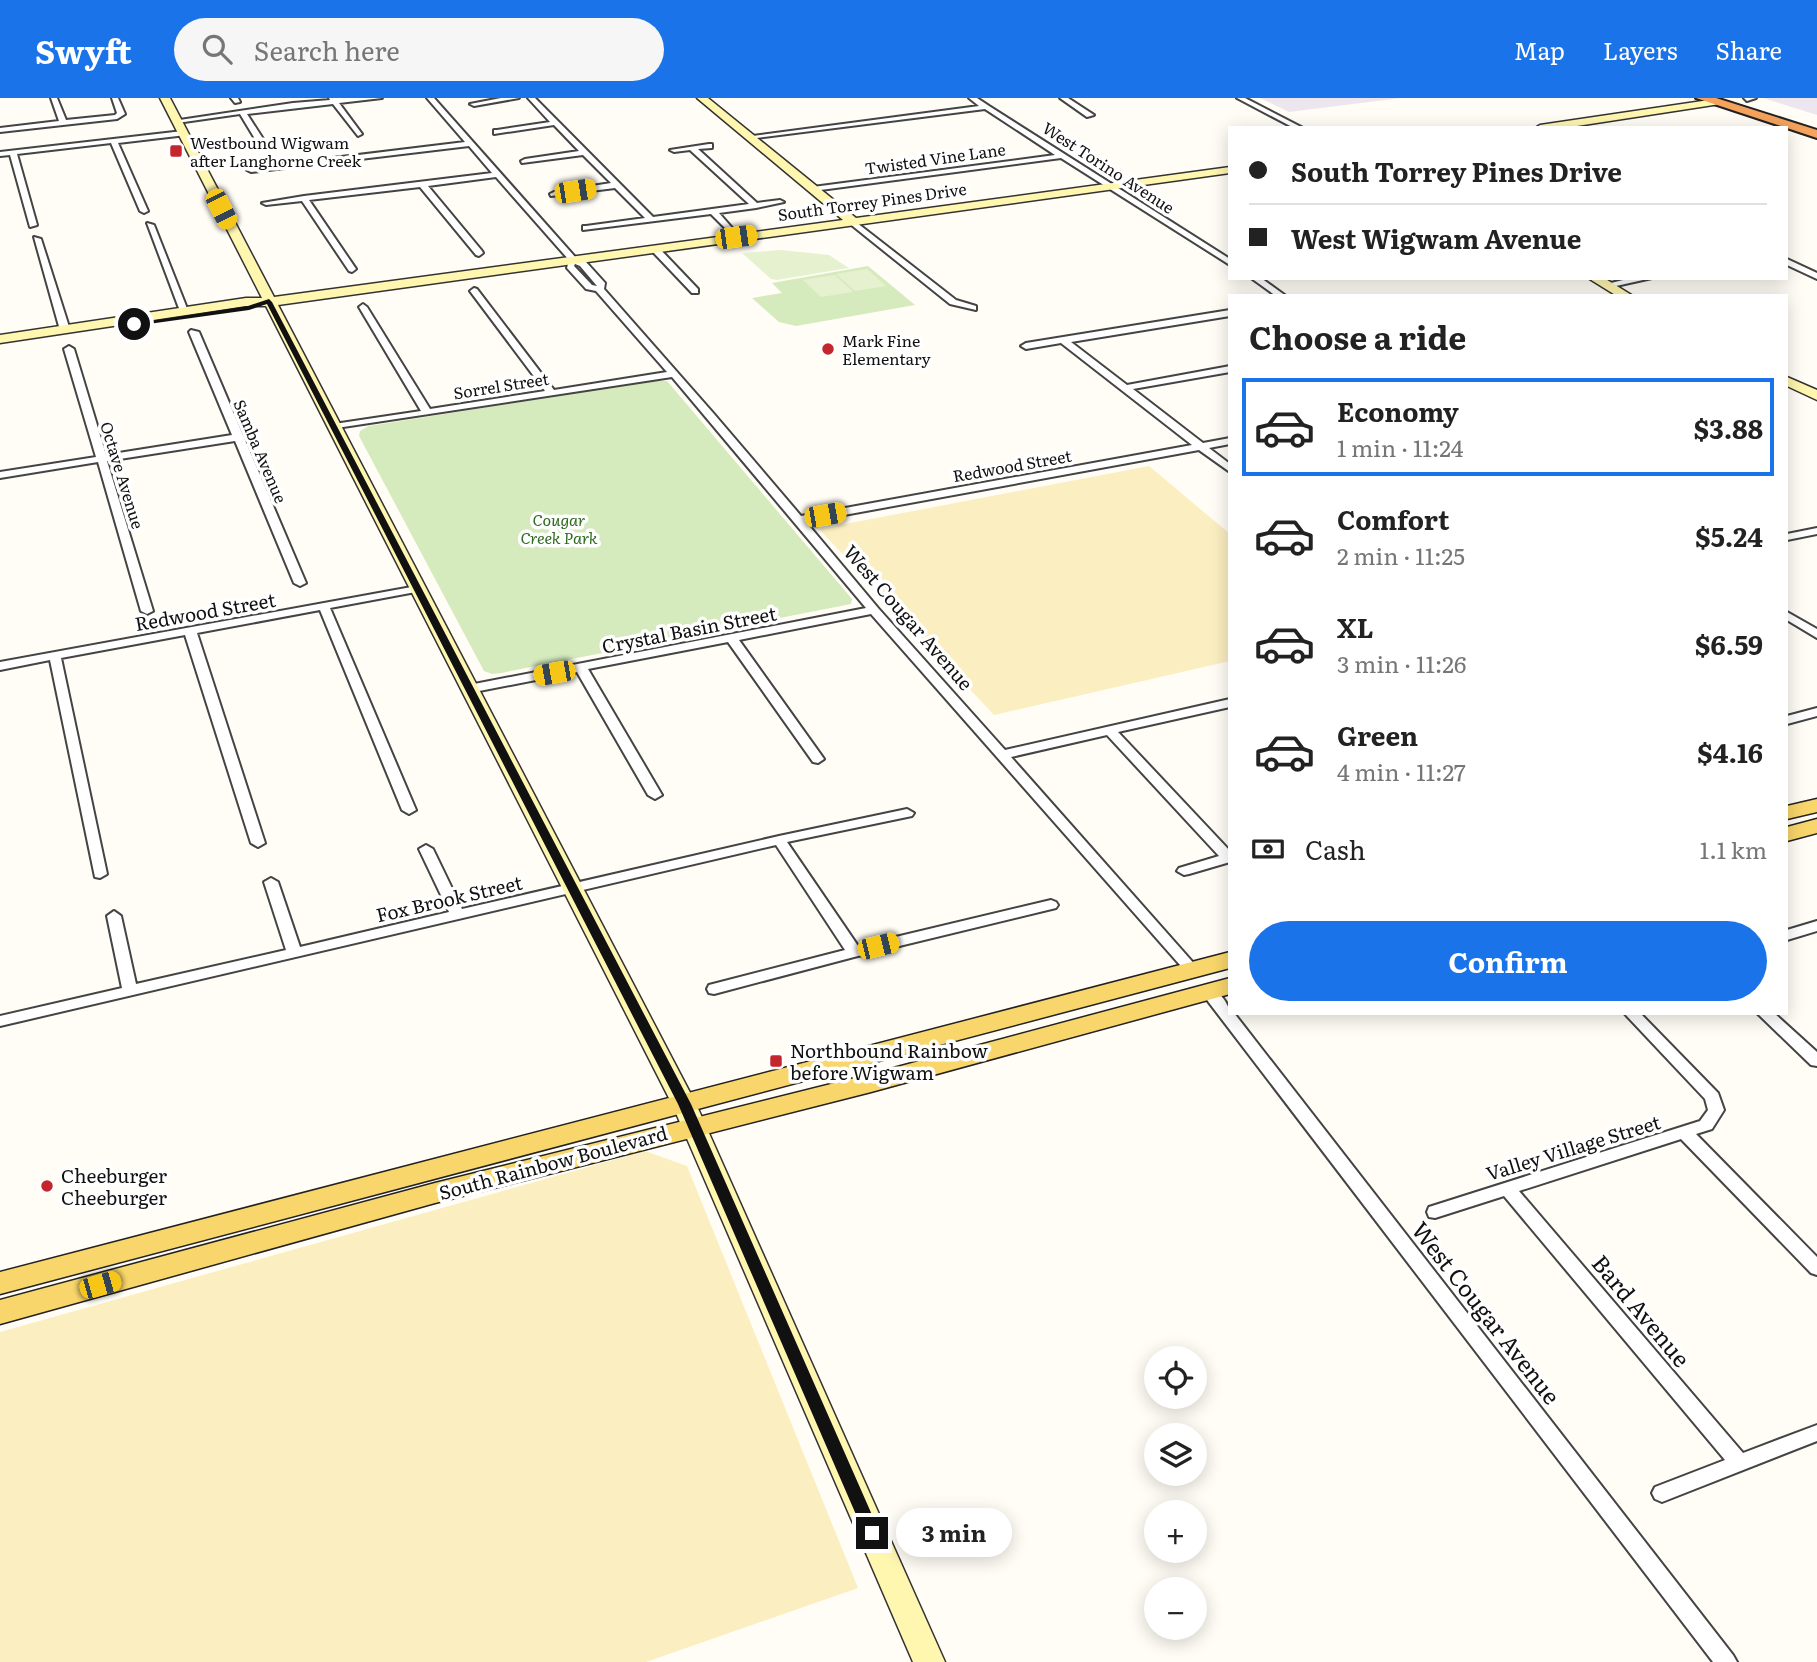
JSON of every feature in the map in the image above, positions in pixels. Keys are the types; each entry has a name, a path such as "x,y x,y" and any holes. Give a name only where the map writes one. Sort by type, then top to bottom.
{"highway":[{"path":"1735,98 1746,98 1817,121"},
{"path":"1710,100 1740,102 1817,127"},
{"path":"1710,100 1817,134"}],"main road":[{"path":"1788,813 1817,805"},
{"path":"1788,834 1817,826"},
{"name":"South Rainbow Boulevard","path":"0,1312 1228,961"},
{"path":"1064,1031 1093,1010 1186,981 1192,970"},
{"name":"South Rainbow Boulevard","path":"0,1283 283,1209 689,1115 871,1083 1220,989"},
{"path":"114,1281 131,1265 206,1245 283,1209"},
{"path":"0,1301 44,1286 71,1265"}],"street":[{"path":"54,98 64,124"},
{"path":"1,128 117,117 121,114 114,98"},
{"path":"165,98 689,1115 929,1662"},
{"path":"177,121 334,100 379,98"},
{"name":"West Cougar Avenue","path":"430,98 573,260 570,266 589,287 598,289 674,374 874,610 1192,970"},
{"path":"474,104 516,98"},
{"path":"531,98 652,219"},
{"path":"702,98 953,302 973,309"},
{"name":"West Torino Avenue","path":"972,98 1228,262"},
{"path":"1063,98 1090,116"},
{"path":"1240,98 1296,126"},
{"path":"1746,98 1753,98"},
{"path":"334,100 358,134"},
{"path":"1552,126 1710,100"},
{"path":"749,136 987,107"},
{"path":"243,113 263,145"},
{"path":"497,132 556,123"},
{"path":"0,154 183,133"},
{"path":"114,141 144,211"},
{"path":"251,170 471,144"},
{"path":"674,150 709,146"},
{"path":"692,148 756,205"},
{"path":"525,161 585,152"},
{"path":"13,153 33,225"},
{"name":"Twisted Vine Lane","path":"813,189 1062,156"},
{"name":"South Torrey Pines Drive","path":"119,323 133,318 269,302 1228,170"},
{"path":"266,203 497,175"},
{"path":"422,184 479,253"},
{"path":"554,194 617,185"},
{"path":"304,198 352,269"},
{"path":"586,228 780,202"},
{"path":"713,211 736,237"},
{"path":"150,225 184,311"},
{"path":"37,239 65,330"},
{"path":"655,249 695,291"},
{"path":"1788,262 1817,276"},
{"path":"1258,280 1279,294"},
{"path":"1597,280 1623,294"},
{"path":"1606,285 1636,280"},
{"path":"474,291 551,393"},
{"name":"South Torrey Pines Drive","path":"0,339 119,323 134,324 269,302"},
{"path":"363,307 427,413"},
{"path":"1026,346 1228,313"},
{"path":"1213,316 1228,326"},
{"name":"Samba Avenue","path":"194,332 300,583"},
{"path":"1063,340 1228,467"},
{"name":"Octave Avenue","path":"69,349 147,611"},
{"path":"1124,388 1228,369"},
{"name":"Sorrel Street","path":"334,427 674,374"},
{"path":"1788,382 1817,396"},
{"path":"0,475 238,437"},
{"name":"Redwood Street","path":"799,520 1228,441"},
{"path":"1788,537 1817,531"},
{"name":"Redwood Street","path":"0,666 416,589"},
{"path":"324,607 409,810"},
{"name":"Crystal Basin Street","path":"469,689 874,610"},
{"path":"1788,616 1817,634"},
{"path":"190,631 258,843"},
{"path":"733,639 818,759"},
{"path":"55,656 100,874"},
{"path":"580,668 655,795"},
{"path":"1002,755 1228,703"},
{"path":"1788,720 1817,712"},
{"path":"1109,730 1228,856"},
{"name":"Fox Brook Street","path":"0,1021 779,840 907,813"},
{"path":"779,840 853,951"},
{"path":"426,849 458,916"},
{"path":"1184,871 1228,859"},
{"path":"271,883 295,954"},
{"path":"714,989 853,951 1051,905"},
{"path":"114,916 130,991"},
{"path":"1788,935 1817,926"},
{"name":"West Cougar Avenue","path":"1240,1015 1726,1662"},
{"name":"Valley Village Street","path":"1435,1212 1686,1134 1706,1125 1716,1110 1712,1097 1633,1015"},
{"path":"1766,1015 1817,1061"},
{"path":"1686,1134 1817,1268"},
{"name":"Bard Avenue","path":"1507,1189 1739,1463"},
{"path":"1662,1493 1817,1433"}],"shaded area":[{"path":"1260,98 1401,98 1289,112"},
{"path":"1763,98 1817,98 1817,115"}],"green space":[{"path":"781,250 829,255 849,268 777,280 771,279 742,253"},
{"path":"868,266 915,305 796,326 779,322 752,298 782,293 772,283"},
{"path":"867,269 886,286 855,291 836,274"},
{"path":"835,275 853,292 821,297 803,280"},
{"name":"Cougar Creek Park","path":"651,381 667,381 852,599 851,604 501,673 484,671 359,436 360,431 369,426"}],"sand":[{"path":"1149,466 1228,532 1228,661 994,715 819,529"},
{"path":"645,1151 687,1166 858,1588 646,1662 0,1662 0,1332"}],"place":[{"name":"Westbound Wigwam after Langhorne Creek","path":"176,151"},
{"name":"Mark Fine Elementary","path":"828,349"},
{"name":"Northbound Rainbow before Wigwam","path":"776,1061"},
{"name":"Cheeburger Cheeburger","path":"47,1186"}],"route":[{"path":"134,324 249,308 269,302 684,1104 872,1533"}]}
